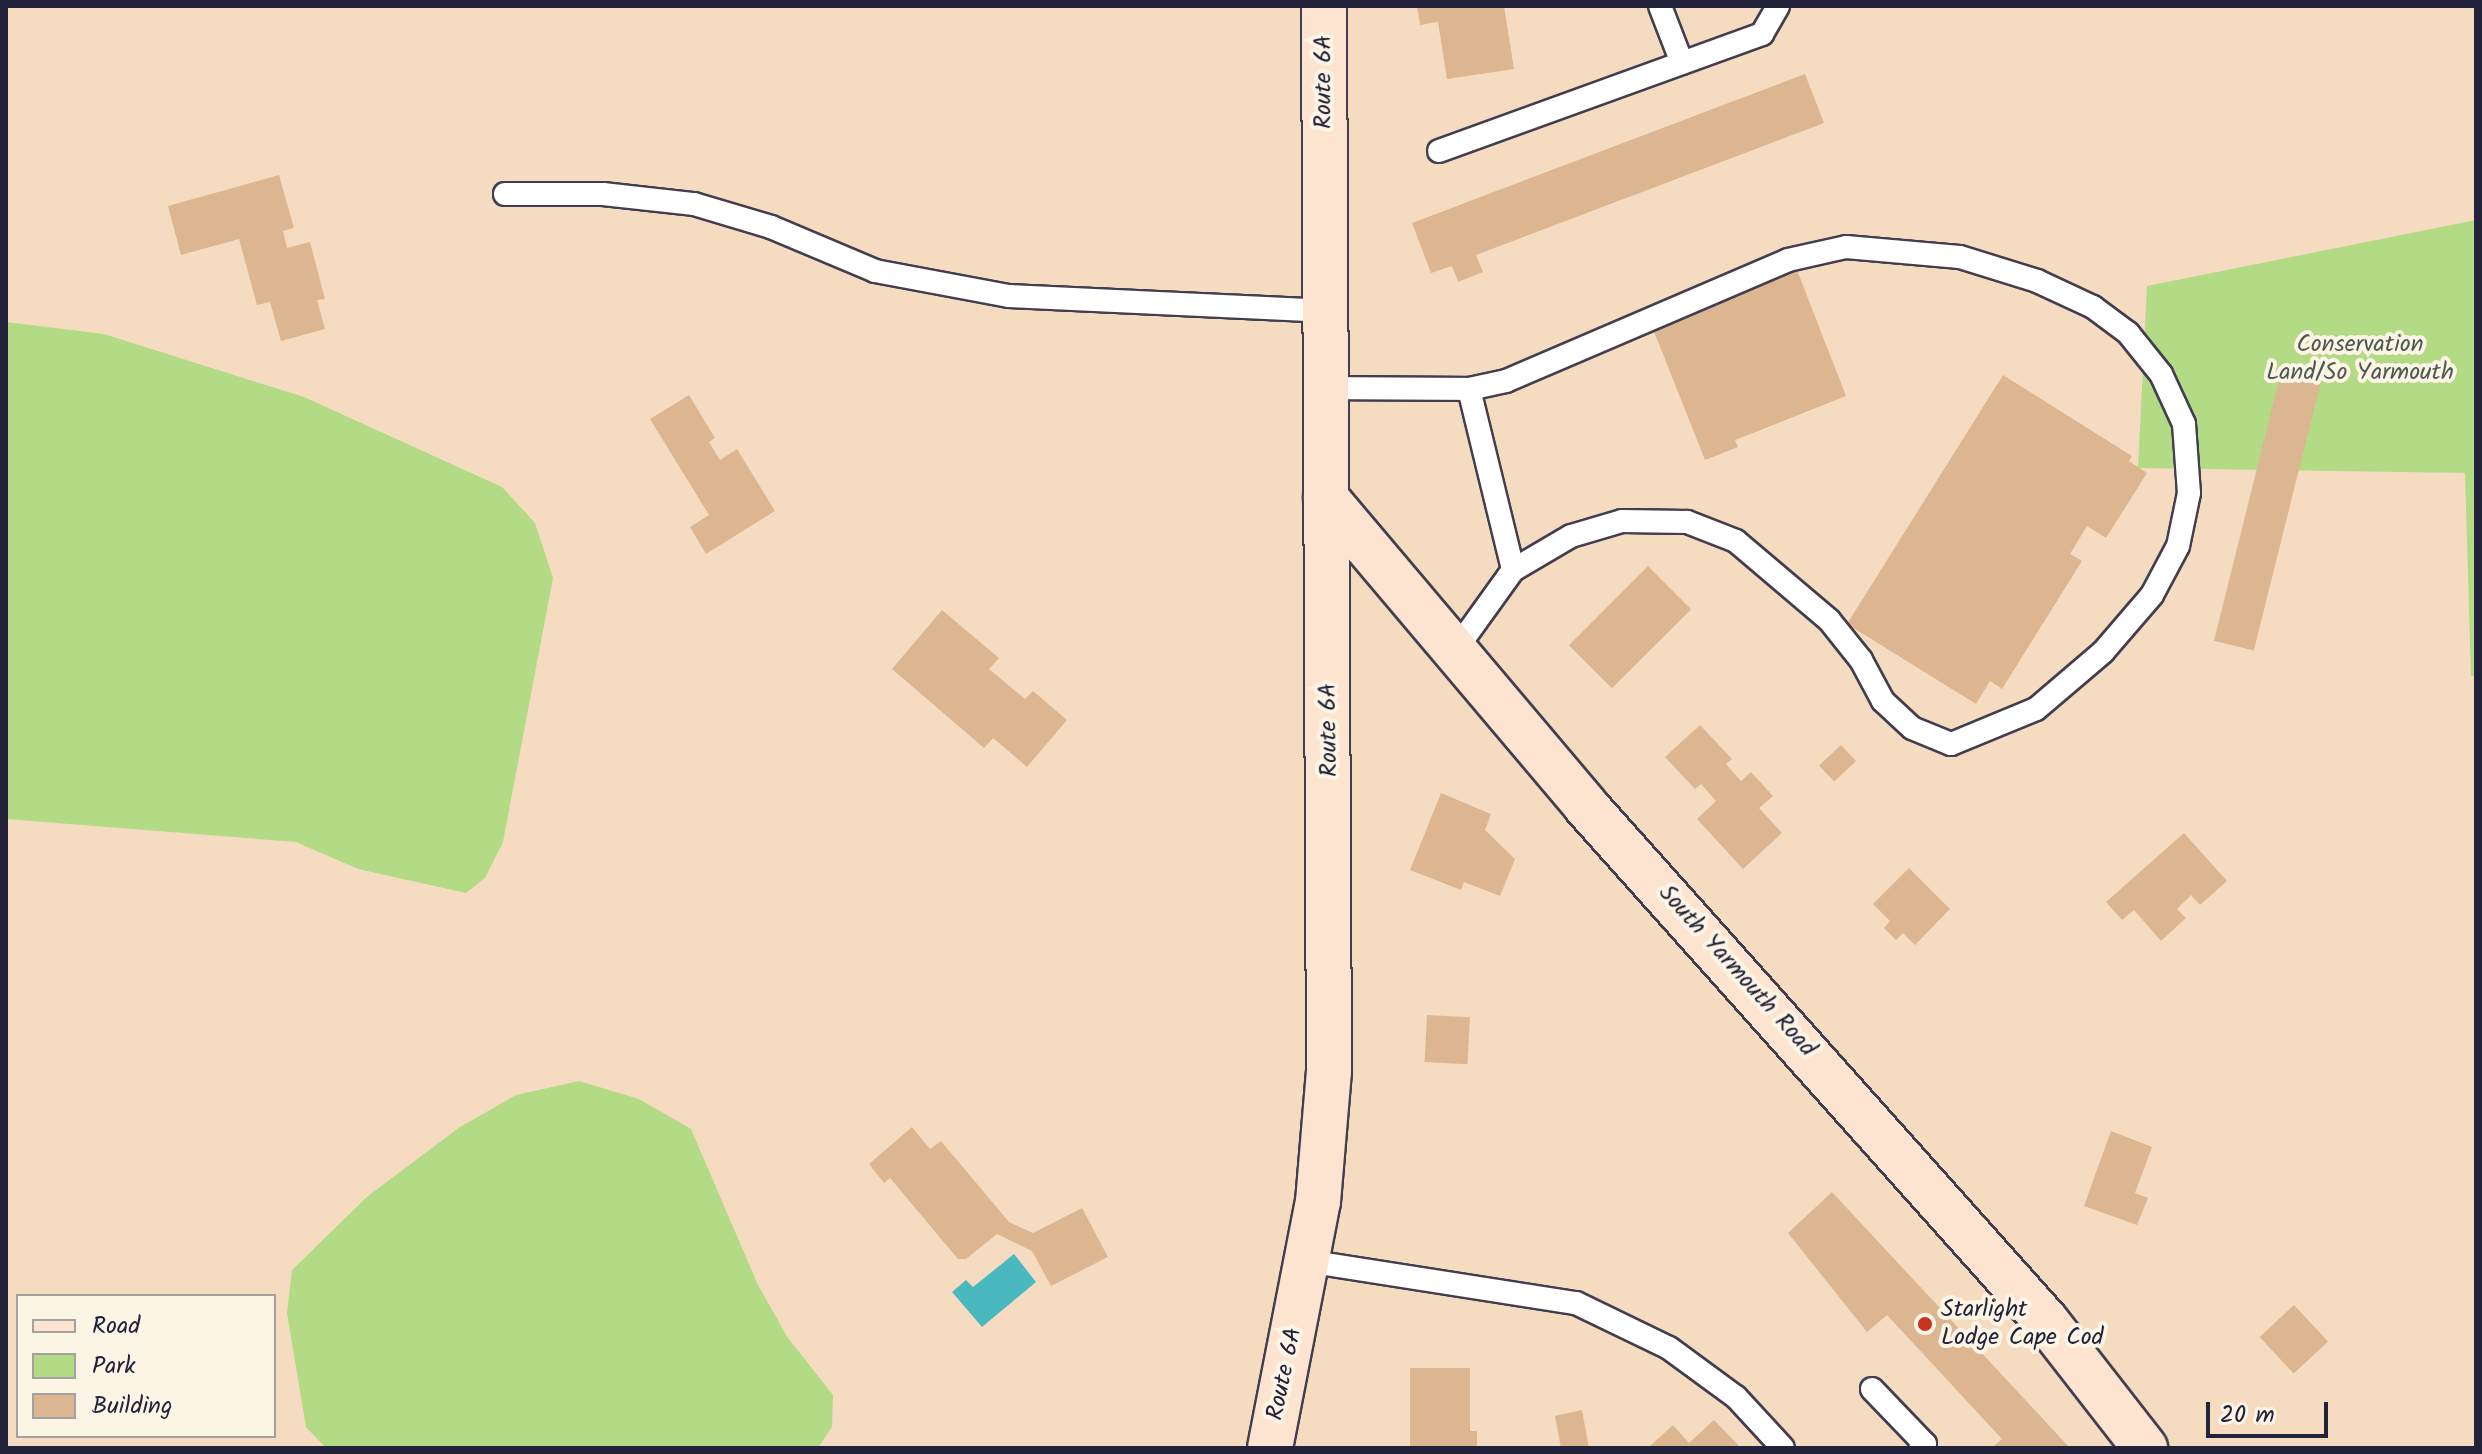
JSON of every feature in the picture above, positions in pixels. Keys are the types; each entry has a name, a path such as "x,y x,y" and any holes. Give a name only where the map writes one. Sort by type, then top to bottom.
{"main road":[{"name":"Route 6A","path":"1270,1448 1307,1261 1326,1121 1331,985 1324,6"},
{"name":"South Yarmouth Road","path":"1326,498 1585,805 1897,1149 2056,1333 2145,1448"}],"lane":[{"path":"1660,6 1682,63"},
{"path":"1439,151 1762,34 1778,6"},
{"path":"505,194 603,194 694,204 771,227 875,271 994,294 1324,311"},
{"path":"1325,388 1469,389 1506,381 1788,260 1846,247 1960,257 2037,281 2093,307 2128,333 2161,374 2184,424 2189,493 2178,546 2152,595 2103,652 2036,709 1951,744 1912,728 1893,710 1829,620 1736,541 1687,522 1622,521 1571,536 1513,570 1454,652"},
{"path":"1469,389 1513,570"},
{"path":"1307,1261 1576,1303 1669,1348 1736,1397 1783,1448"},
{"path":"1872,1389 1925,1444 1920,1448"}],"green space":[{"name":"Conservation Land/So Yarmouth","path":"2476,220 2476,676 2471,676 2465,473 2138,468 2147,286"},
{"path":"6,322 104,334 304,397 502,487 535,523 553,578 503,842 485,878 466,893 358,869 296,842 6,819"},
{"path":"579,1081 639,1099 691,1129 758,1285 788,1338 833,1395 832,1427 818,1448 326,1448 306,1427 287,1313 292,1270 368,1196 460,1127 516,1095"}],"water":[{"path":"1014,1254 1036,1282 982,1327 952,1292 966,1280 973,1287"}],"building":[{"path":"1417,6 1504,6 1514,69 1447,79 1438,22 1420,25"},
{"path":"1805,74 1824,123 1476,255 1483,272 1458,282 1452,266 1431,273 1412,223"},
{"path":"279,175 294,228 283,231 287,248 310,242 325,299 317,300 325,329 281,341 270,302 257,305 239,239 181,255 168,206"},
{"path":"1797,270 1846,396 1735,440 1738,447 1705,460 1649,319 1687,313"},
{"path":"2282,368 2322,378 2254,651 2214,641"},
{"path":"2003,375 2132,456 2129,461 2147,473 2106,538 2087,526 2070,554 2082,561 2002,689 1990,681 1976,704 1847,624"},
{"path":"689,395 715,438 709,442 720,460 737,449 775,511 706,554 690,527 709,515 650,419"},
{"path":"1648,566 1691,609 1612,688 1569,645"},
{"path":"942,610 999,658 989,669 1025,699 1033,691 1067,720 1027,767 993,738 984,748 892,669"},
{"path":"1700,725 1732,759 1726,764 1741,781 1751,772 1773,796 1759,808 1782,833 1743,869 1697,819 1716,801 1701,784 1695,789 1665,757"},
{"path":"1841,745 1856,761 1834,782 1819,765"},
{"path":"1441,793 1491,814 1485,830 1515,859 1500,896 1464,882 1461,890 1410,870"},
{"path":"2184,833 2227,881 2200,905 2191,895 2177,909 2186,918 2161,941 2134,910 2122,920 2106,902"},
{"path":"1909,868 1950,909 1915,945 1903,933 1896,940 1884,928 1890,921 1873,904"},
{"path":"1427,1015 1470,1017 1467,1064 1425,1062"},
{"path":"912,1127 930,1149 941,1141 1009,1222 1033,1233 1082,1208 1108,1257 1051,1286 1032,1251 997,1234 966,1259 958,1259 890,1178 884,1183 869,1164"},
{"path":"2111,1131 2152,1147 2135,1193 2148,1198 2137,1225 2084,1206"},
{"name":"Starlight Lodge Cape Cod","path":"1832,1192 2070,1448 1992,1448 2002,1439 1887,1315 1867,1332 1788,1233"},
{"path":"2294,1305 2328,1342 2294,1374 2260,1337"},
{"path":"1410,1368 1470,1368 1470,1431 1477,1431 1477,1448 1410,1448"},
{"path":"1582,1410 1589,1448 1561,1448 1555,1416"},
{"path":"1714,1420 1741,1448 1648,1448 1673,1425 1689,1443"}],"place":[{"name":"Starlight Lodge Cape Cod","path":"1925,1324"}]}
